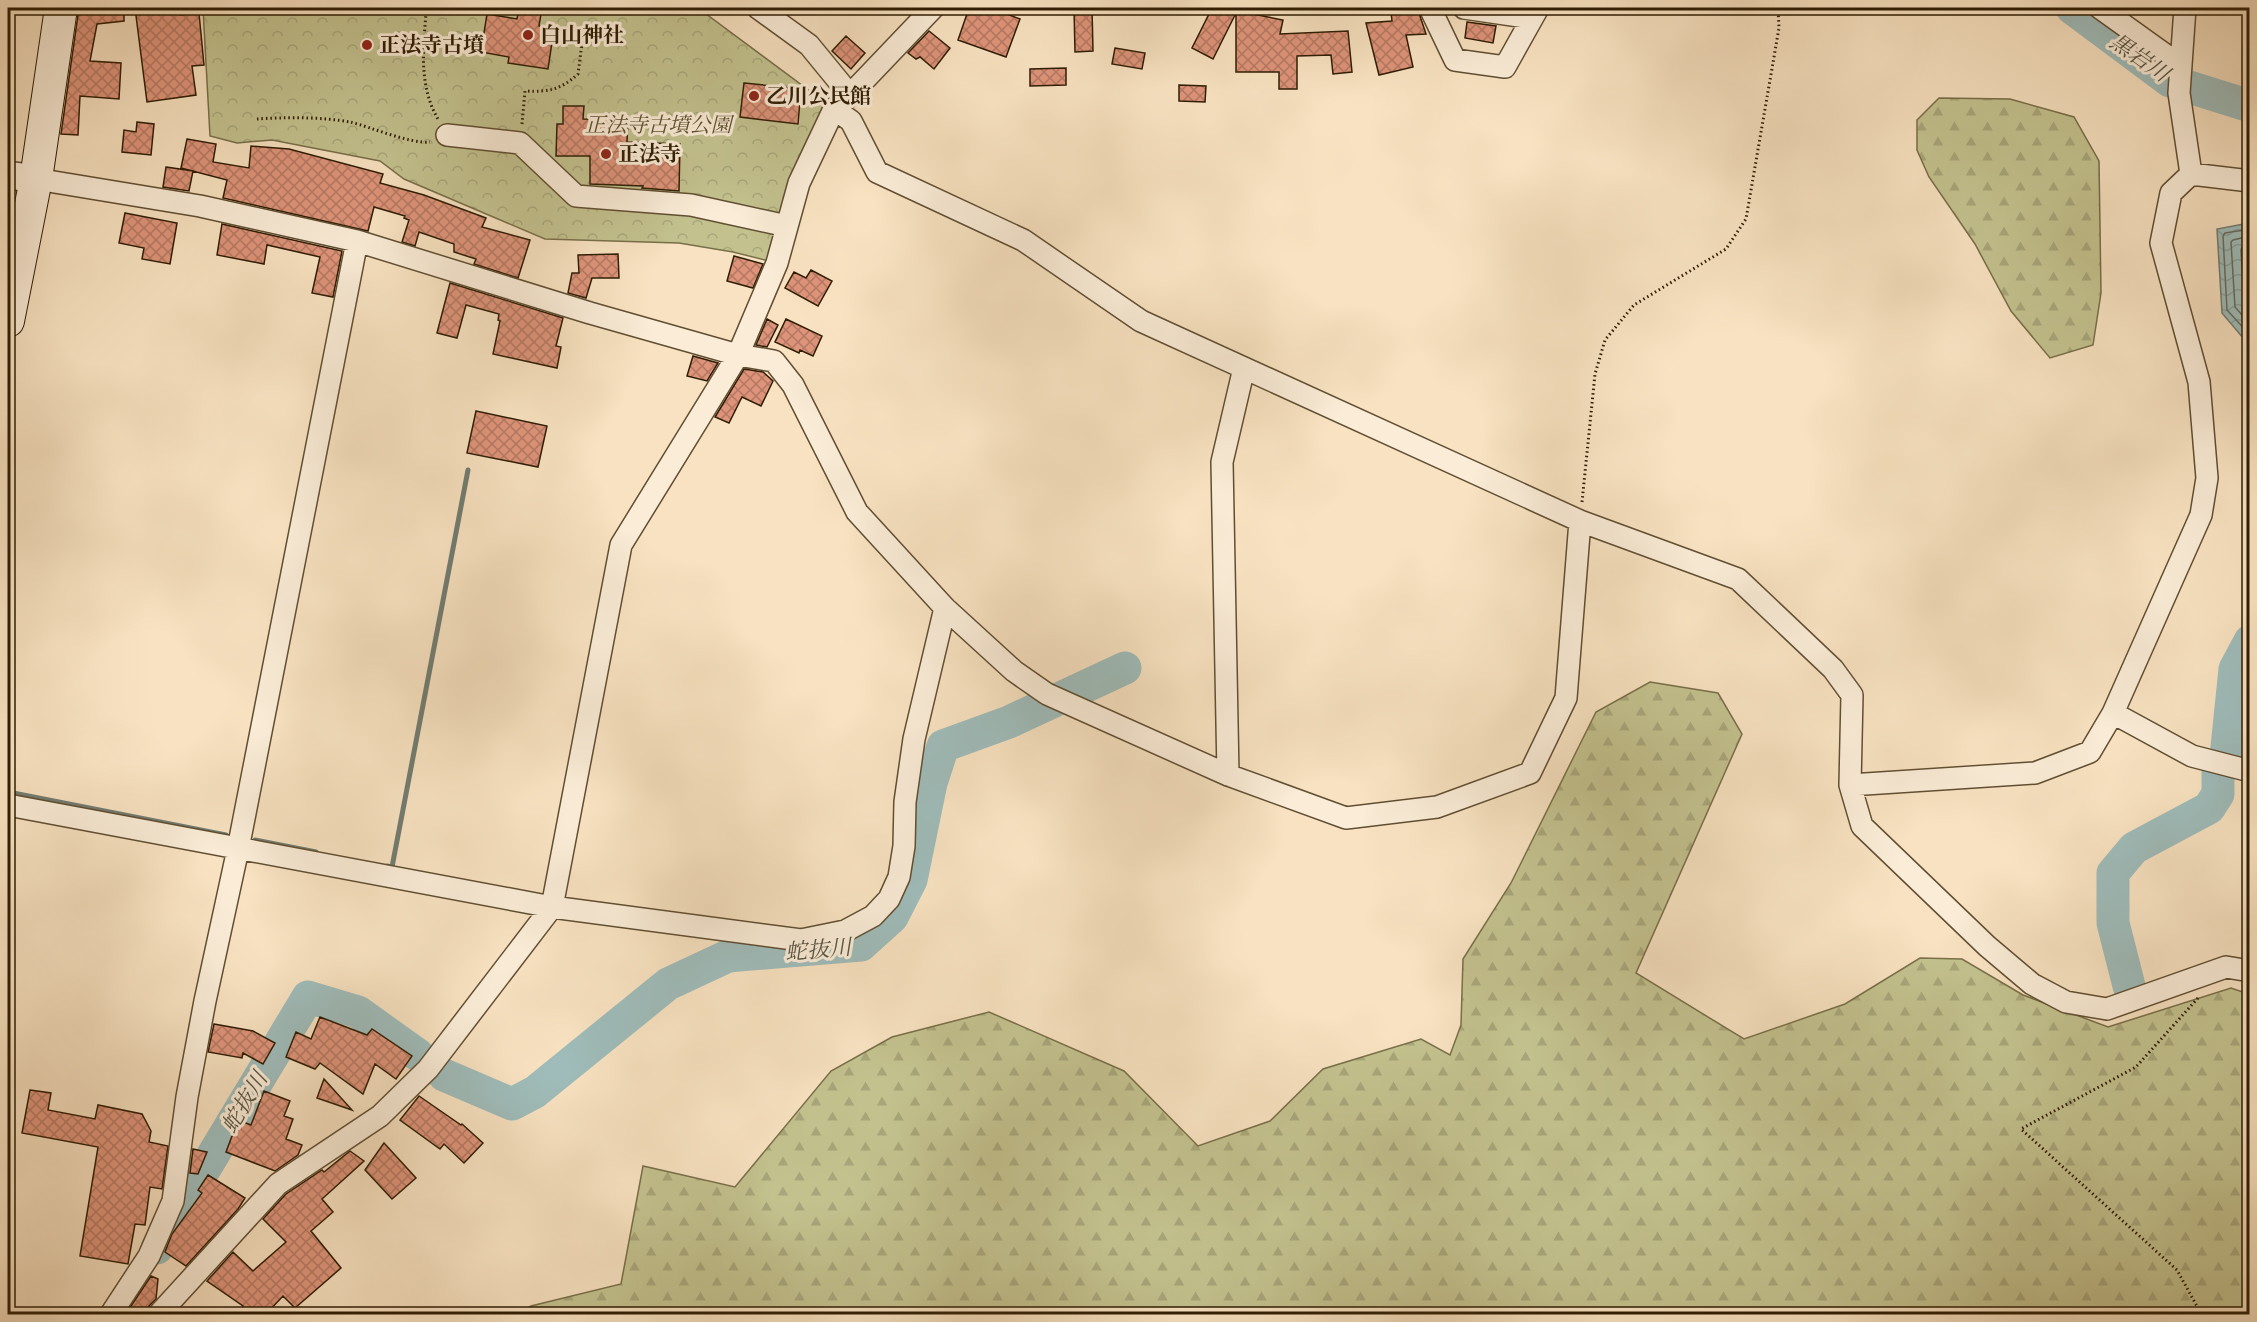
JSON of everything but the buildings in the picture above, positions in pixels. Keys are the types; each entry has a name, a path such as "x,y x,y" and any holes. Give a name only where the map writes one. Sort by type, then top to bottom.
{"main road":[{"path":"8,321 22,177 61,8"}],"street":[{"path":"758,8 809,45 850,95"},
{"path":"159,1314 278,1184 380,1116 428,1069 552,908 621,545 738,354 777,263 799,183 834,109 933,8"},
{"path":"1430,8 1455,60 1505,67 1535,13 1464,8"},
{"path":"2100,8 2181,66"},
{"path":"2185,8 2179,93 2191,174"},
{"path":"834,109 851,121 877,171 1023,240 1141,321 1580,521 1738,579 1833,669 1852,695 1850,784 1862,826 1987,946 2032,984 2066,1002 2107,1009 2226,967 2250,971"},
{"path":"447,135 520,143 576,196 691,205 787,226"},
{"path":"1850,784 2036,773 2090,752 2114,713 2201,514 2207,478 2199,382 2161,243 2171,193 2191,174"},
{"path":"2191,174 2250,181"},
{"path":"22,177 200,206 357,241 591,313 738,354 774,361 793,385 857,512 945,608 1014,671 1047,694 1228,775 1346,818 1437,807 1530,773 1566,698 1580,521"},
{"path":"111,1314 149,1256 173,1201 187,1097 205,1001 238,849 357,241"},
{"path":"1228,775 1222,462 1244,368"},
{"path":"8,805 552,908 801,940 845,931 873,916 890,899 899,877 904,846 905,802 914,739 945,608"},
{"path":"2114,713 2192,756 2250,771"}],"path":[{"path":"257,119 277,117 346,122 411,140 428,142 447,135 431,108 422,63 426,14 429,8"},
{"path":"1580,521 1595,374 1605,340 1634,305 1726,249 1746,219 1778,38 1778,8"},
{"path":"520,143 525,91 543,92 563,86 578,74 582,44"},
{"path":"2200,1314 2177,1270 2021,1129 2136,1067 2226,967"}],"green space":[{"name":"正法寺古墳公園","path":"201,8 698,8 834,109 777,263 733,252 679,243 545,239 404,179 380,161 272,140 237,143 210,136 203,9"},
{"path":"1939,98 2010,99 2074,117 2099,161 2101,293 2093,345 2050,358 2011,311 1975,244 1929,177 1917,150 1917,120"},
{"path":"1650,682 1718,693 1742,734 1636,973 1744,1039 1845,1004 1920,958 1962,959 2023,995 2108,1027 2231,988 2249,994 2249,1314 519,1314 531,1306 621,1284 643,1166 735,1187 831,1071 892,1037 989,1012 1124,1071 1198,1146 1270,1121 1323,1069 1421,1039 1450,1055 1461,1025 1463,959 1511,883 1596,712"}],"water":[{"path":"2250,223 2249,345 2222,313 2217,229"}],"waterway":[{"name":"黒岩川","path":"2072,8 2170,81 2250,106"},
{"path":"387,866 392,867 468,470"},
{"path":"2226,757 2235,669 2250,641"},
{"name":"蛇抜川","path":"444,1075 512,1104 535,1092 668,984 728,956 861,945 892,917 911,880 931,783 943,746 1009,722 1125,668"},
{"path":"2129,986 2113,923 2113,873 2134,848 2209,808 2218,794 2218,771"},
{"path":"8,792 226,835"},
{"path":"255,840 316,852"},
{"name":"蛇抜川","path":"157,1248 308,997 358,1012 418,1055"}],"place":[{"name":"白山神社","path":"528,35"},
{"name":"正法寺古墳","path":"367,45"},
{"name":"乙川公民館","path":"754,96"},
{"name":"正法寺","path":"606,154"}]}
